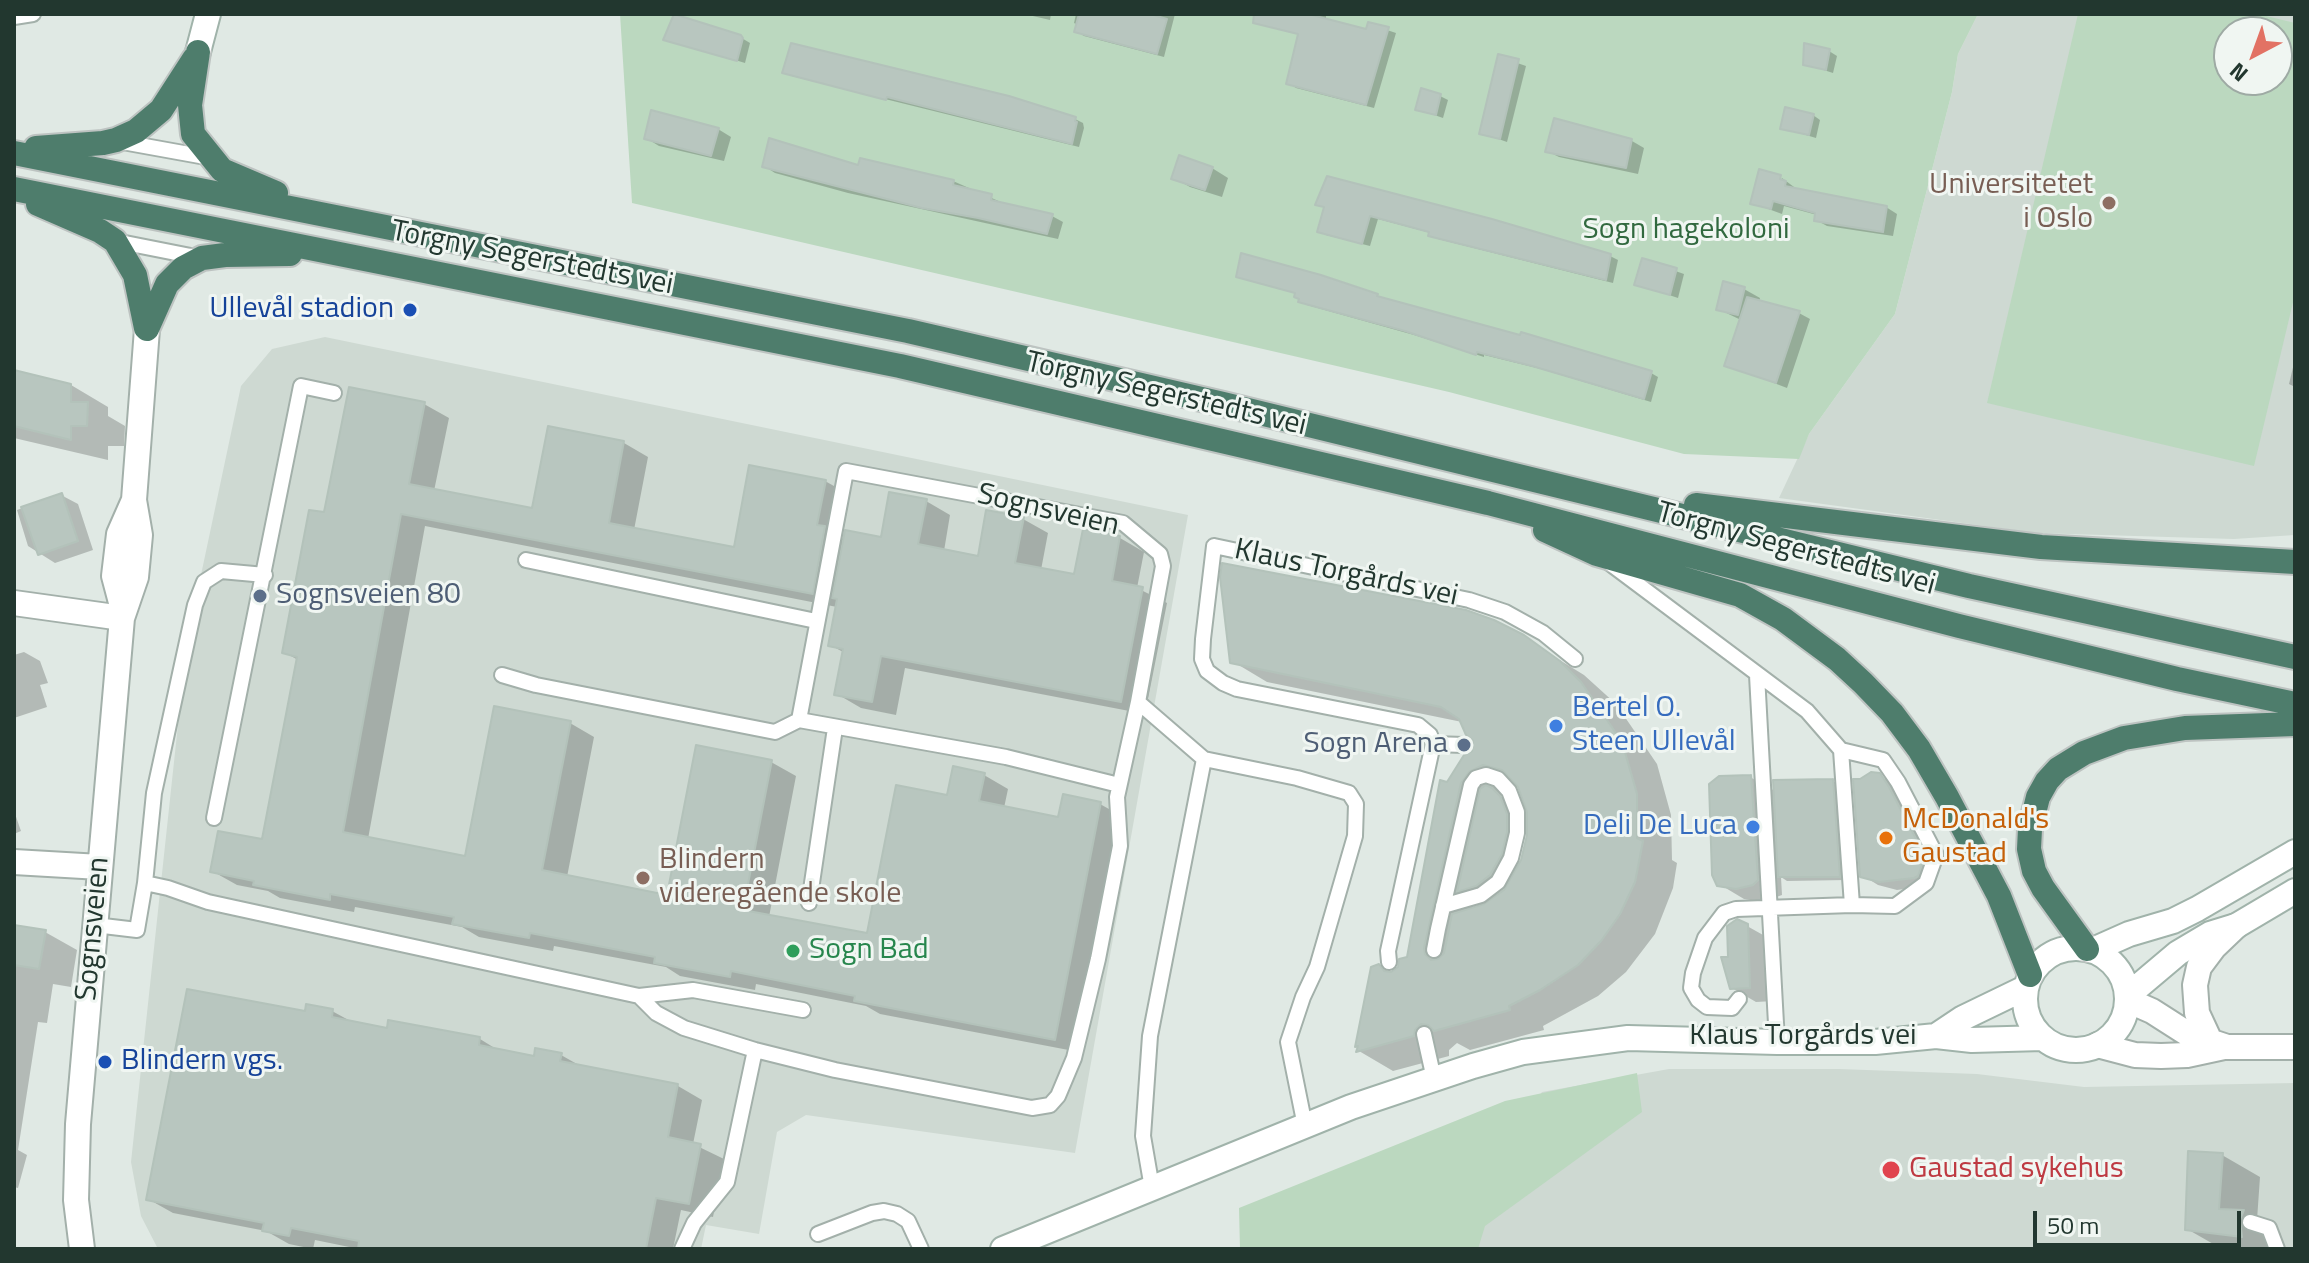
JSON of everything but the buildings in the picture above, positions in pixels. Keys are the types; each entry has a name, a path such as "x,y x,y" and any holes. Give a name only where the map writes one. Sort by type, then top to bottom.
{"highway":[{"path":"14,151 82,146 116,140 136,131 161,110 198,52"},
{"path":"198,52 190,105 193,134 211,158 222,170 237,178 342,217"},
{"name":"Torgny Segerstedts vei","path":"14,151 908,331 1969,586 2295,657"},
{"path":"14,191 115,241 135,275 147,329"},
{"name":"Torgny Segerstedts vei","path":"14,191 900,366 1488,503 1959,626 2295,704"},
{"path":"147,329 167,284 183,268 202,258 338,253"},
{"path":"1566,487 2002,543 2295,562"},
{"path":"1488,503 1597,554 1740,595 1783,619 1837,659 1892,713 1919,749 1990,875 2028,982"},
{"path":"2090,950 2043,888 2034,871 2029,849 2030,829 2038,797 2047,781 2058,769 2084,753 2124,738 2185,728 2295,724"}],"main road":[{"path":"198,52 208,14"},
{"name":"Sognsveien","path":"82,1249 75,1168 123,614 114,576 119,534 134,500 147,329"},
{"path":"14,603 123,614"},
{"path":"2090,950 2116,967 2123,979 2127,998 2125,1014 2109,1038 2083,1050 2068,1050 2043,1038 2027,1016 2028,982 2038,964 2060,950 2090,950 2197,909 2295,852"},
{"path":"14,862 100,867"},
{"path":"2219,1044 2197,1013 2195,985 2199,967 2236,926 2295,891"},
{"path":"2127,998 2178,953 2210,934 2236,926"},
{"name":"Klaus Torgårds vei","path":"1936,1036 2028,982"},
{"path":"2127,998 2188,1034 2219,1044 2295,1047"},
{"name":"Klaus Torgårds vei","path":"1003,1249 1351,1107 1523,1052 1628,1038 1777,1042 1875,1042 1936,1036 1972,1040 2043,1038"},
{"path":"2097,1045 2135,1055 2161,1056 2187,1055 2219,1044"}],"lane":[{"path":"14,17 33,14"},
{"path":"116,140 211,158"},
{"path":"115,241 202,258"},
{"path":"214,818 301,386 334,393"},
{"name":"Sognsveien","path":"639,996 656,1013 684,1028 835,1070 1032,1108 1050,1105 1058,1096 1074,1058 1098,959 1120,846 1117,797 1163,566 1160,554 1123,523 846,471 799,720"},
{"name":"Klaus Torgårds vei","path":"1433,744 1425,729 1418,725 1237,689 1207,671 1202,659 1203,639 1214,546 1469,600 1505,612 1543,633 1575,659"},
{"path":"1597,554 1807,711 1841,750 1883,760 1936,855 1926,883 1895,906 1736,909 1724,913 1705,938 1691,988 1707,1007 1732,1008 1739,999"},
{"path":"526,560 816,621"},
{"path":"95,925 137,930 154,793 195,605 204,582 221,571 265,575"},
{"path":"502,675 536,685 775,732 799,720 1006,757 1119,785"},
{"path":"1757,675 1777,1042"},
{"path":"1138,702 1204,759 1349,793 1356,804 1355,836 1317,967 1288,1042 1305,1126"},
{"path":"809,903 835,728"},
{"path":"1389,962 1388,951 1433,744 1464,745"},
{"path":"1841,750 1852,905"},
{"path":"1152,1188 1143,1136 1150,1036 1204,759"},
{"path":"1434,950 1443,906 1471,785 1476,778 1486,775 1498,779 1509,791 1517,812 1517,833 1511,858 1498,882 1481,895 1443,906"},
{"path":"145,883 208,902 639,996 693,990 803,1010"},
{"path":"1424,1034 1434,1079"},
{"path":"682,1249 694,1223 727,1182 755,1050"},
{"path":"818,1234 884,1211 908,1221 921,1249"},
{"path":"2250,1222 2269,1228 2277,1249"}],"shaded area":[{"name":"Universitetet i Oslo","path":"1978,14 2295,14 2295,535 2234,539 2036,533 1779,498 1809,434 1895,314 1952,92 1958,54"},
{"name":"Blindern videregående skole","path":"325,337 1188,515 1075,1153 806,1115 777,1132 759,1234 706,1225 701,1249 158,1249 141,1216 131,1162 187,641 241,386 272,349"},
{"name":"Gaustad sykehus","path":"1669,1069 1839,1069 1977,1074 2084,1087 2295,1083 2295,1249 1432,1249 1542,1092"}],"green space":[{"name":"Sogn hagekoloni","path":"620,14 1978,14 1958,54 1952,92 1895,314 1809,434 1799,459 1684,454 1449,392 632,203"},
{"path":"2078,14 2266,16 2213,16 2213,96 2293,96 2295,23 2295,294 2254,466 1987,403"},
{"path":"1637,1073 1642,1112 1485,1226 1478,1249 1240,1249 1239,1208 1505,1101"}],"place":[{"name":"Universitetet i Oslo","path":"2109,203"},
{"name":"Ullevål stadion","path":"410,310"},
{"name":"Sognsveien 80","path":"260,596"},
{"name":"Bertel O. Steen Ullevål","path":"1556,726"},
{"name":"Sogn Arena","path":"1464,745"},
{"name":"Deli De Luca","path":"1753,827"},
{"name":"McDonald's Gaustad","path":"1886,838"},
{"name":"Blindern videregående skole","path":"643,878"},
{"name":"Sogn Bad","path":"793,951"},
{"name":"Blindern vgs.","path":"105,1062"},
{"name":"Gaustad sykehus","path":"1891,1170"}]}
